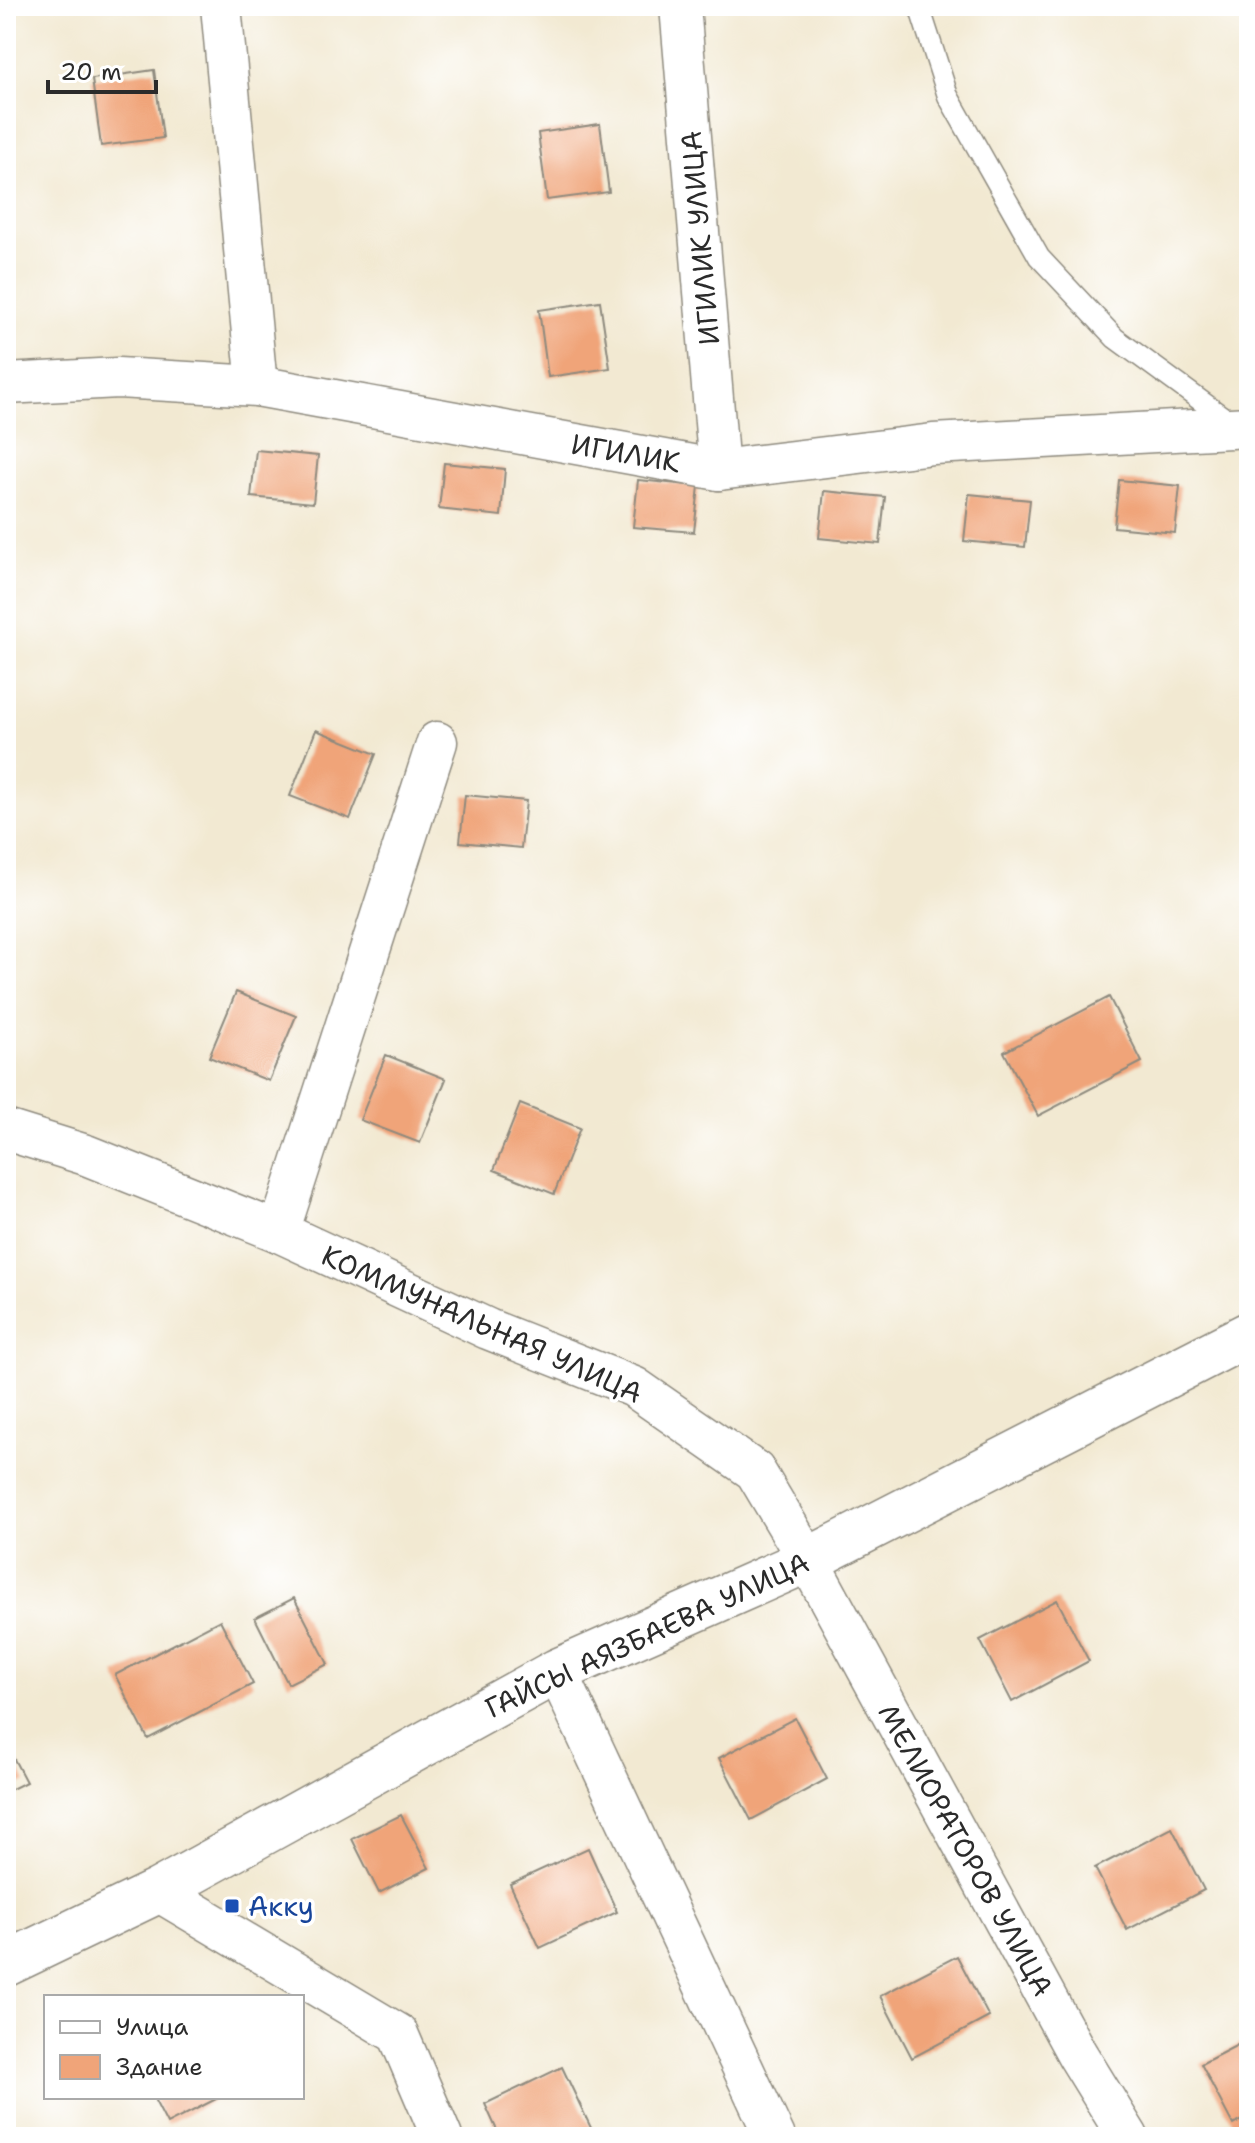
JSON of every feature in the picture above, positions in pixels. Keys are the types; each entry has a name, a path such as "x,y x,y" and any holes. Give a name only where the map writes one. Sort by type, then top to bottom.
{"highway":[{"name":"ГАЙСЫ АЯЗБАЕВА УЛИЦА","path":"6,1964 158,1891 557,1671 808,1560 1249,1334"}],"street":[{"path":"221,6 257,386"},
{"name":"ИГИЛИК УЛИЦА","path":"680,6 719,470"},
{"name":"ИГИЛИК","path":"6,384 118,378 257,386 719,470 933,444 1243,427"},
{"path":"279,1232 437,742"},
{"name":"КОММУНАЛЬНАЯ УЛИЦА","path":"6,1130 86,1155 279,1232 488,1329 634,1387 755,1471 808,1560"},
{"name":"МЕЛИОРАТОРОВ УЛИЦА","path":"808,1560 1077,2054 1128,2137"},
{"path":"557,1671 775,2137"},
{"path":"158,1891 398,2034 442,2137"}],"lane":[{"path":"919,6 948,96 1039,257 1115,338 1243,427"}],"building":[{"path":"154,70 163,138 101,146 92,79"},
{"path":"600,124 609,192 547,200 538,133"},
{"path":"600,301 610,368 548,377 539,310"},
{"path":"256,450 318,456 313,503 251,497"},
{"path":"444,463 505,469 501,516 439,509"},
{"path":"638,480 699,486 694,532 633,527"},
{"path":"1119,480 1180,486 1175,533 1114,527"},
{"path":"824,491 885,497 880,544 819,538"},
{"path":"969,494 1030,500 1025,547 964,541"},
{"path":"316,730 376,754 350,819 290,796"},
{"path":"465,795 526,801 521,848 460,842"},
{"path":"236,992 296,1016 269,1081 209,1057"},
{"path":"1109,997 1142,1062 1038,1116 1004,1052"},
{"path":"386,1055 446,1079 420,1143 360,1120"},
{"path":"520,1104 580,1128 554,1194 494,1170"},
{"path":"294,1598 328,1664 288,1684 255,1618"},
{"path":"1057,1600 1089,1661 1012,1702 980,1640"},
{"path":"220,1620 253,1684 148,1739 115,1675"},
{"path":"795,1718 827,1779 751,1820 719,1758"},
{"path":"6,1744 26,1782 6,1792"},
{"path":"401,1815 429,1868 379,1893 352,1839"},
{"path":"1172,1828 1204,1890 1127,1930 1095,1868"},
{"path":"588,1848 617,1912 540,1948 510,1884"},
{"path":"957,1956 989,2017 912,2058 880,1996"},
{"path":"1249,2039 1249,2117 1233,2125 1201,2064"},
{"path":"562,2067 592,2130 577,2137 500,2137 485,2104"},
{"path":"154,2099 216,2099 167,2124"}],"place":[{"name":"Акку","path":"232,1906"}]}
